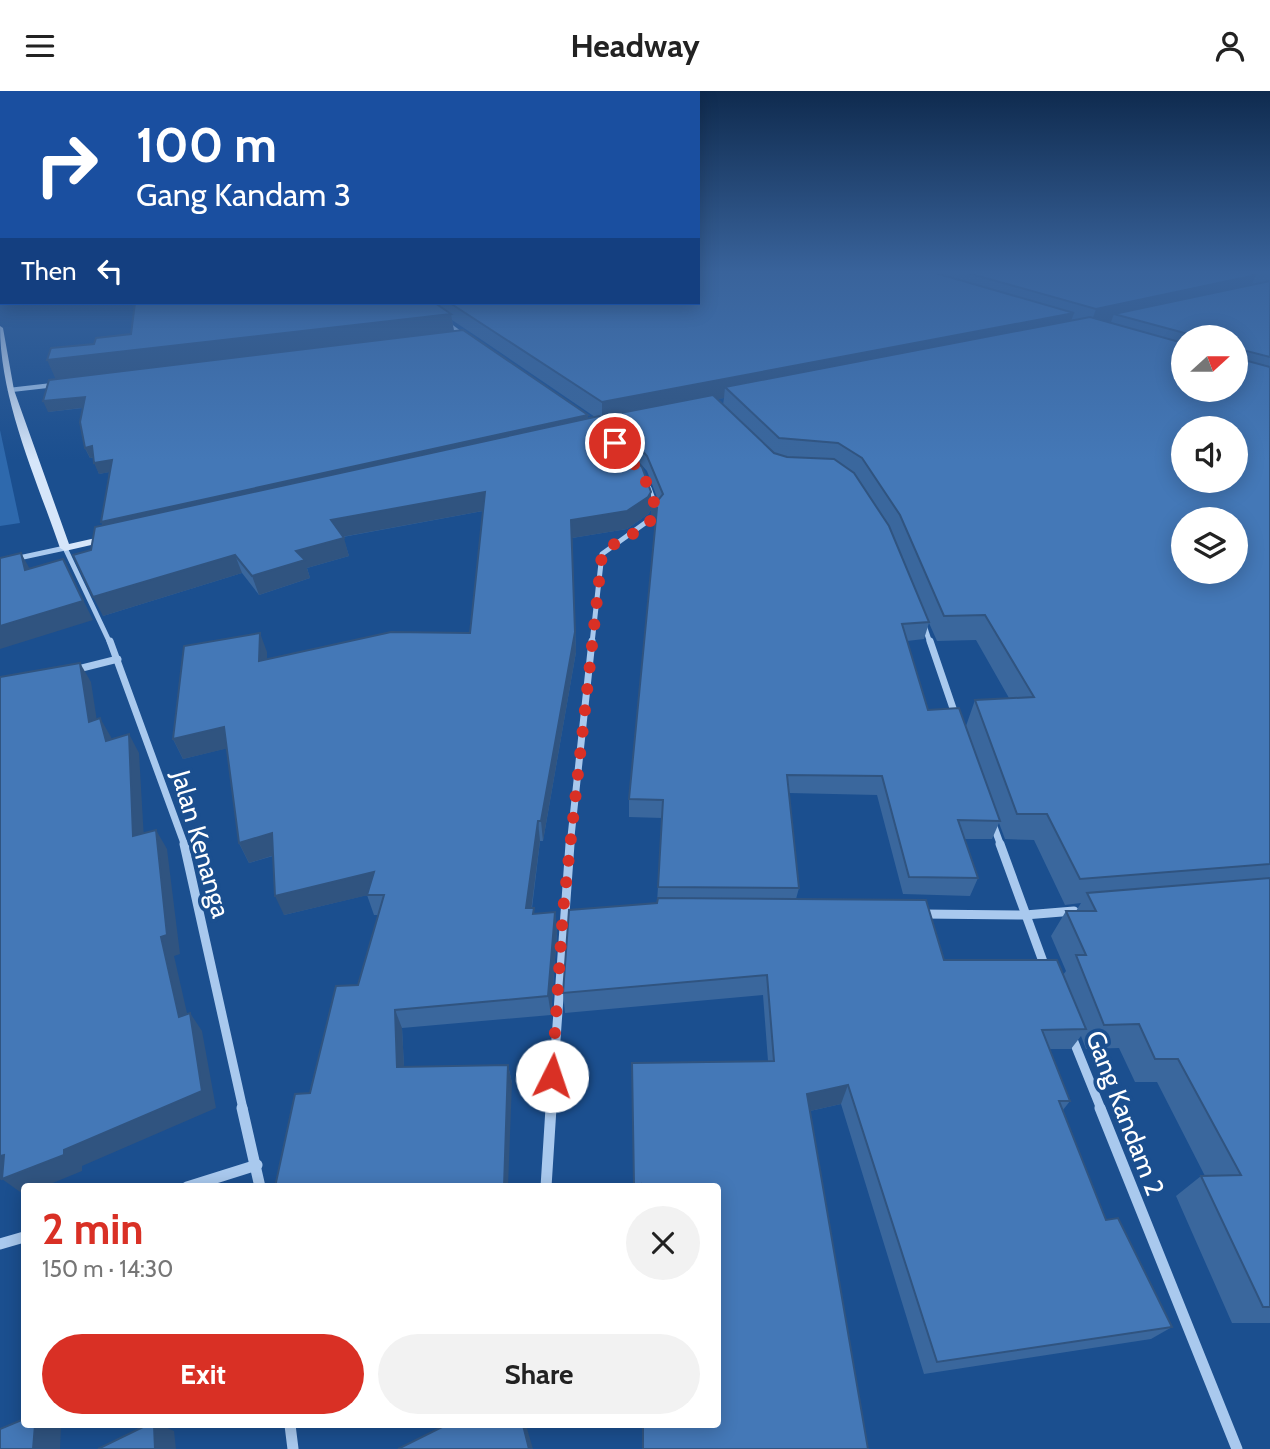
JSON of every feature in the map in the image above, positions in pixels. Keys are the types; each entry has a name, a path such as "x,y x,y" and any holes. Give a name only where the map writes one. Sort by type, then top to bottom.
{"main road":[{"path":"1,333 10,390 65,548 118,536"}],"street":[{"path":"450,336 463,335 474,342"},
{"path":"10,390 64,384"},
{"path":"545,1183 563,911 602,554 612,543 652,522 657,510 643,474"},
{"path":"0,562 65,548"},
{"name":"Jalan Kenanga","path":"65,548 118,659 182,834 259,1183"},
{"path":"922,620 958,723"},
{"path":"65,673 118,659"},
{"path":"989,813 1050,979"},
{"path":"563,911 577,911"},
{"path":"913,914 1025,915 1079,911"},
{"name":"Gang Kandam 2","path":"1070,1031 1237,1449"},
{"path":"200,1183 257,1165"},
{"path":"0,1244 21,1238"},
{"path":"290,1428 293,1449"}],"shaded area":[{"path":"0,430 20,523 0,526"}],"building":[{"path":"281,333 47,360 51,348 94,344 96,338 131,334"},
{"path":"435,333 468,333 588,415 101,522 112,460 94,463 92,446 85,448 80,422 85,397 43,401 49,380"},
{"path":"497,333 966,333 602,402"},
{"path":"1005,333 1149,333 1171,340 1171,403 1248,403 1248,361 1270,367 1270,864 1080,879 1047,814 1017,814 975,700 1034,697 985,615 944,616 900,515 862,458 838,443 779,438 725,387"},
{"path":"1248,333 1270,333 1270,357 1248,351"},
{"path":"713,395 774,453 787,457 834,459 854,473 889,526 929,622 902,624 928,710 959,708 1000,821 958,820 978,878 909,877 882,776 787,775 799,888 658,887 663,800 629,799 657,508 651,509 663,494 647,456 610,415"},
{"path":"599,416 642,467 651,492 648,497 627,511 571,520 575,632 541,821 538,821 526,908 534,908 533,914 555,912 548,996 395,1010 397,1067 508,1065 504,1183 276,1183 295,1094 310,1093 336,986 358,985 384,895 367,895 374,872 275,896 272,833 239,843 224,727 173,739 184,646 260,633 259,661 391,632 470,633 485,492 331,520 344,538 296,551 305,560 252,576 235,555 93,597 73,555 91,550 95,527"},
{"path":"21,553 25,570 63,559 83,601 0,626 0,558"},
{"path":"80,663 89,722 100,718 106,741 129,734 133,836 156,830 167,935 161,937 179,1017 190,1013 202,1091 64,1150 64,1155 2,1179 0,677"},
{"path":"1270,878 1270,1307 1263,1307 1201,1176 1241,1175 1178,1059 1155,1059 1139,1024 1104,1025 1076,955 1086,955 1066,911 1096,911 1087,893"},
{"path":"658,898 926,900 944,960 1057,960 1086,1029 1042,1030 1070,1101 1059,1101 1106,1220 1118,1218 1172,1327 937,1362 848,1085 807,1094 868,1449 643,1449 643,1428 721,1428 721,1183 634,1183 632,1063 774,1061 767,975 563,993 569,910 657,903"},
{"path":"21,1420 21,1428 35,1428 33,1449 0,1449 0,1429"},
{"path":"141,1428 154,1428 155,1449 98,1449"},
{"path":"440,1428 524,1428 529,1449 398,1449"}],"route":[{"path":"552,1076 563,911 602,554 612,543 652,522 657,510 643,474 615,443"}]}
